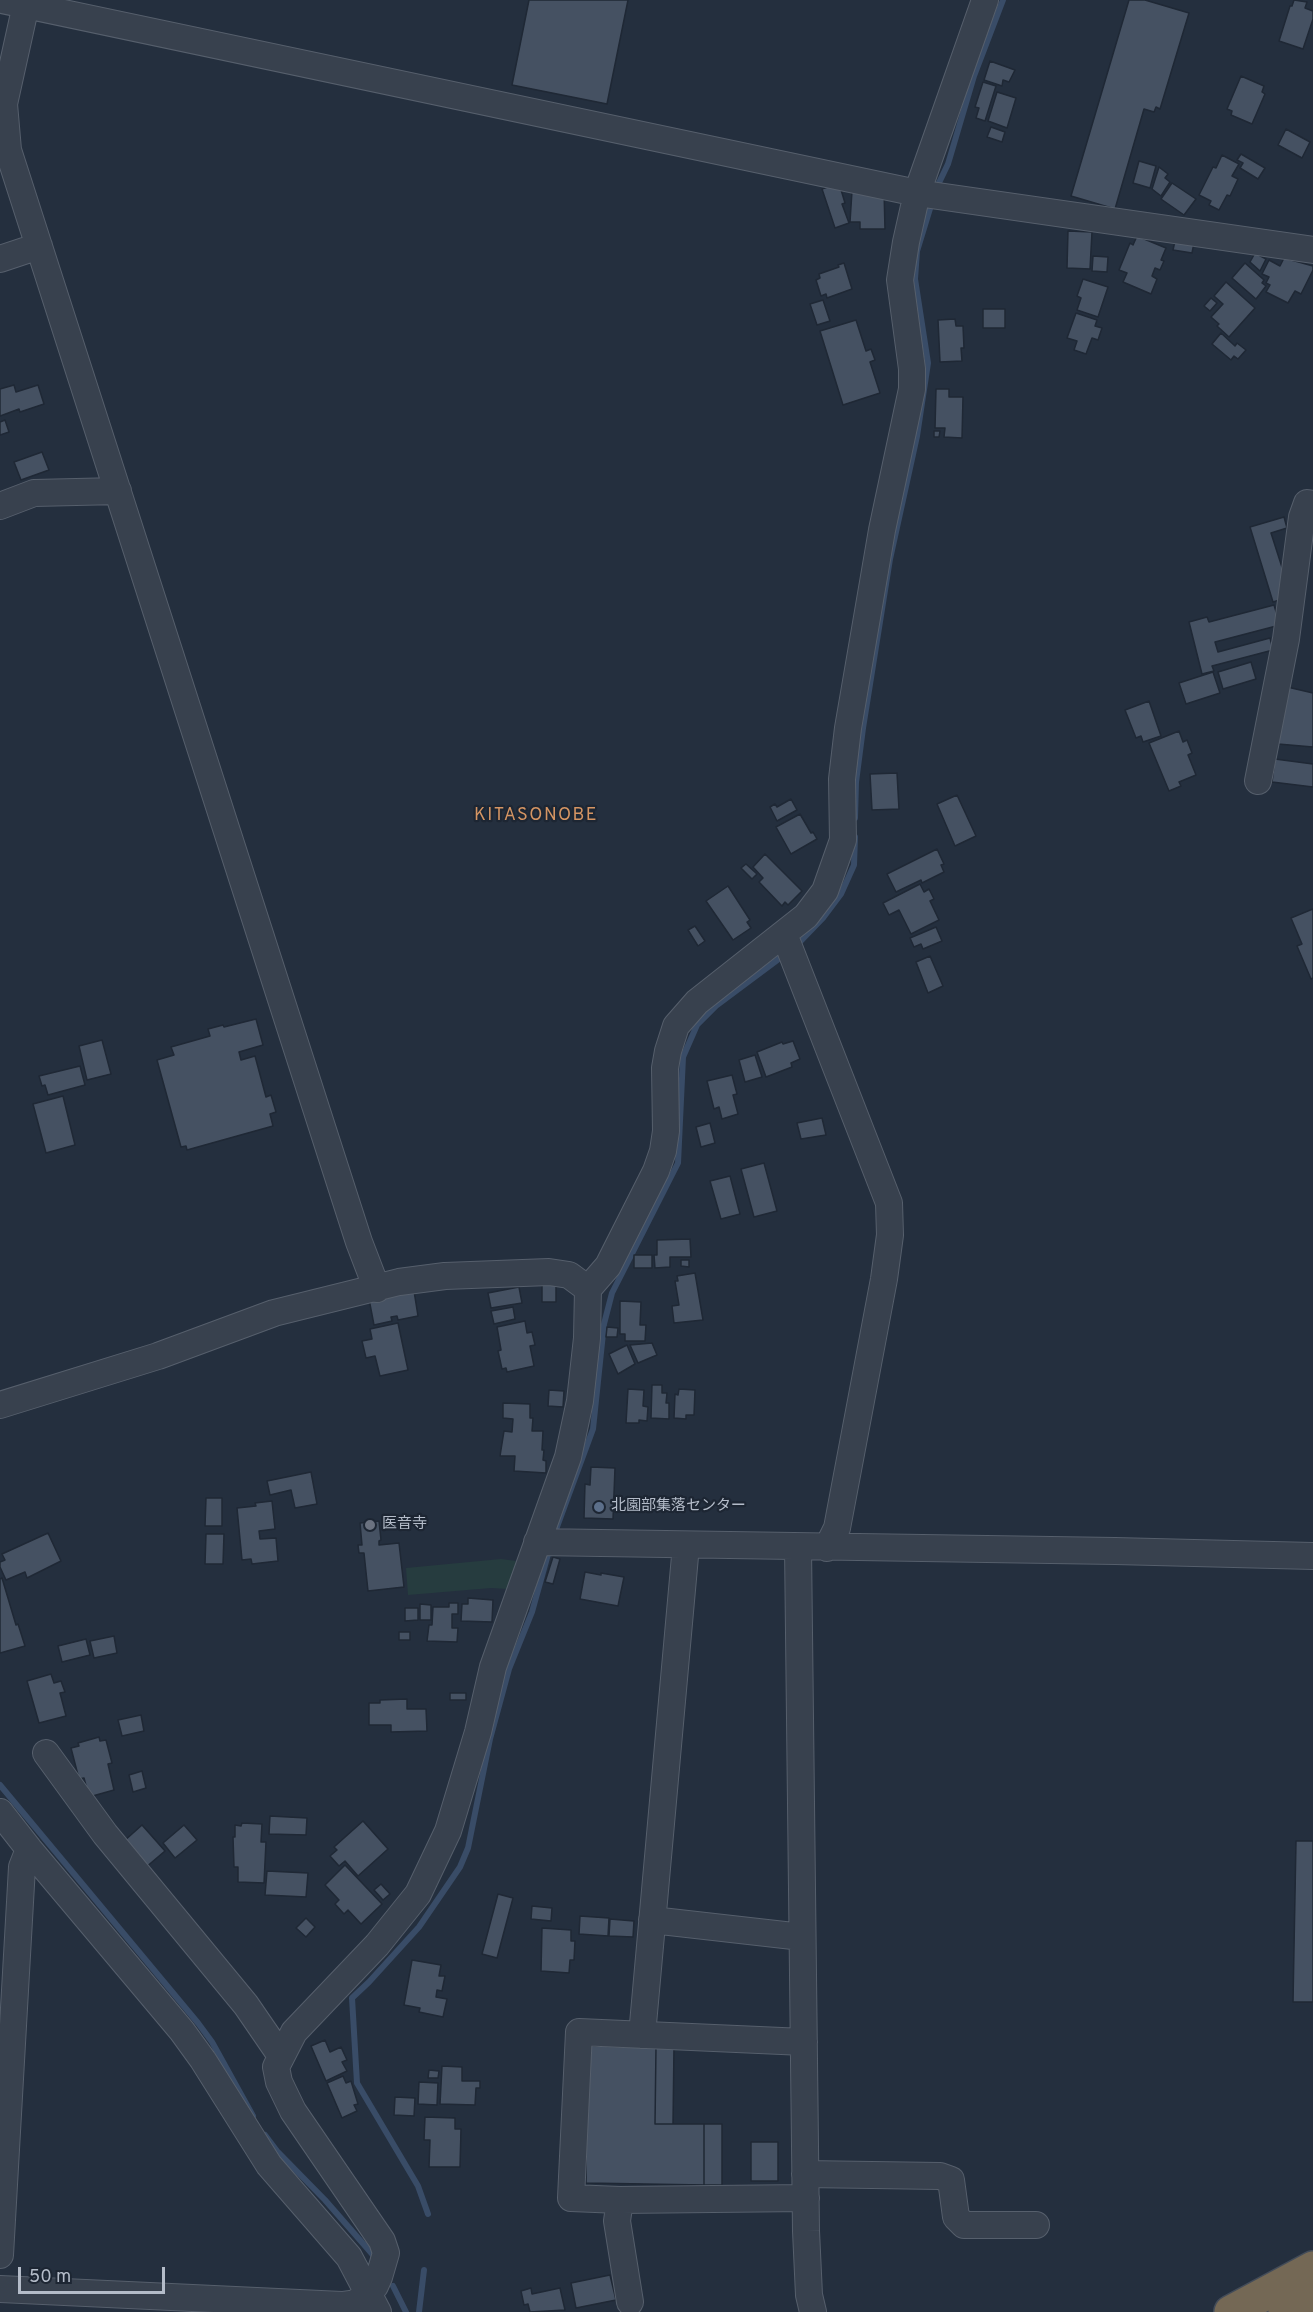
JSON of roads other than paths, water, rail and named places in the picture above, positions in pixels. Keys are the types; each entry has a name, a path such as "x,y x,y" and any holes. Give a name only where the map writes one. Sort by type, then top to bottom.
{"highway":[{"path":"1231,2312 1313,2268"},
{"path":"1285,2312 1313,2297"}],"street":[{"path":"374,2302 386,2253 382,2241 293,2111 279,2082 276,2067 294,2032 377,1945 418,1894 448,1831 478,1732 493,1667 568,1457 580,1401 587,1338 588,1289 608,1266 656,1171 663,1151 666,1131 665,1068 676,1026 697,1002 806,916 825,891 843,840 842,779 848,728 882,530 912,389 912,369 900,280 906,242 918,193 985,0"},
{"path":"377,1289 359,1242 8,150 4,104 18,2 918,193 1313,250"},
{"path":"0,259 39,246"},
{"path":"0,506 34,493 118,491"},
{"path":"1258,781 1286,639 1302,518 1307,503 1313,504"},
{"path":"784,934 885,1192 889,1210 890,1235 882,1290 837,1528 827,1548"},
{"path":"0,1405 158,1356 274,1312 399,1282 446,1276 549,1272 569,1275 588,1289"},
{"path":"537,1542 1115,1551 1313,1557"},
{"path":"642,2035 686,1545"},
{"path":"798,1547 806,2186 809,2295 813,2312"},
{"path":"46,1753 105,1834 246,2005 281,2056"},
{"path":"0,1812 182,2031 203,2060 269,2165 349,2257 374,2302"},
{"path":"0,2256 22,1867 29,1849"},
{"path":"652,1920 802,1937"},
{"path":"804,2042 579,2032 571,2198 620,2200 940,2176 951,2180 956,2217 964,2225 1036,2225"},
{"path":"620,2200 617,2221 630,2302"},
{"path":"0,2289 342,2305 374,2302"}],"waterway":[{"path":"936,189 948,164 974,76 1003,0"},
{"path":"855,818 856,782 863,728 890,559 917,436 928,363 915,279 917,251 932,202"},
{"path":"795,947 823,918 841,894 854,865 855,837"},
{"path":"554,1535 593,1429 604,1324 612,1293 678,1163 683,1057 697,1025 717,1005 784,955"},
{"path":"428,2214 418,2186 357,2083 352,1998 419,1927 460,1867 468,1848 490,1739 509,1669 532,1612 550,1547"},
{"path":"0,1785 198,2023 212,2042 253,2116"},
{"path":"265,2135 373,2255"},
{"path":"419,2312 424,2270"},
{"path":"393,2286 406,2312"}],"place":[{"name":"北園部集落センター","path":"599,1507"},
{"name":"医音寺","path":"370,1525"}],"district":[{"name":"KITASONOBE","path":"536,816"}]}
